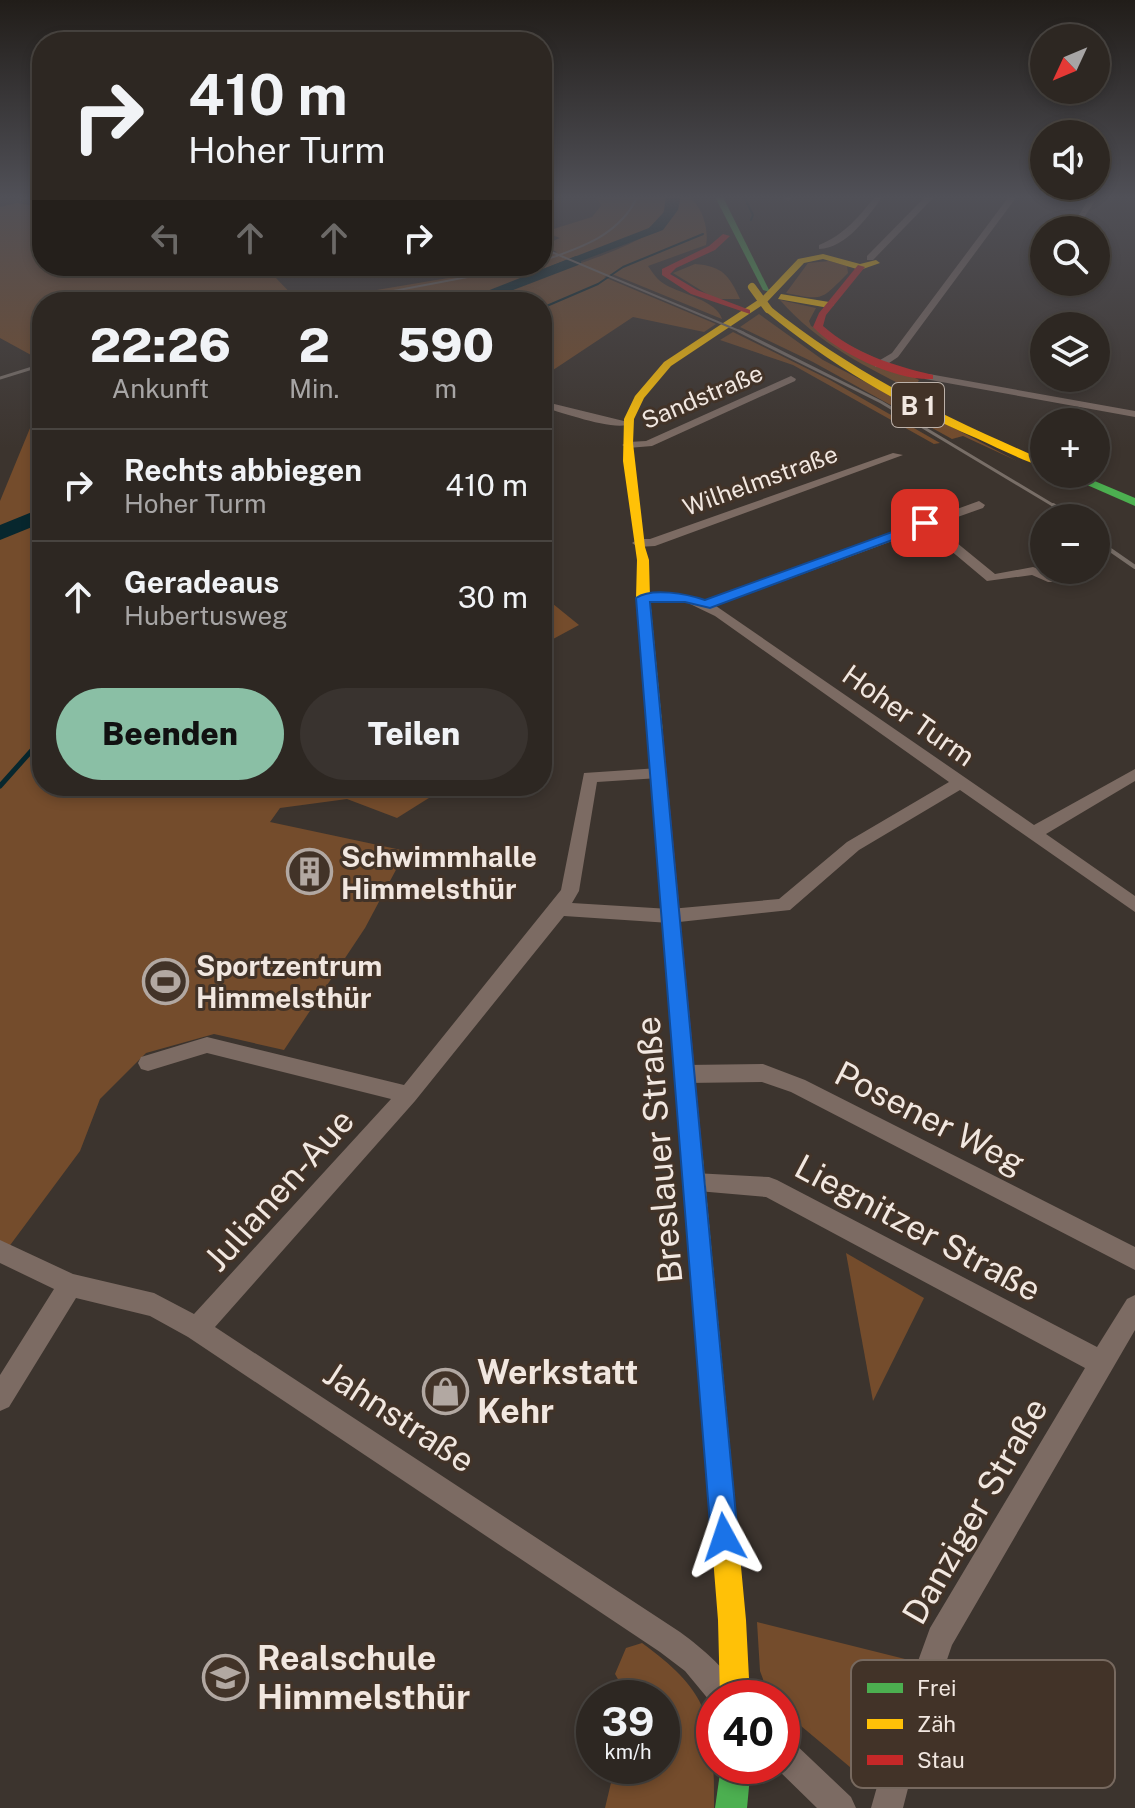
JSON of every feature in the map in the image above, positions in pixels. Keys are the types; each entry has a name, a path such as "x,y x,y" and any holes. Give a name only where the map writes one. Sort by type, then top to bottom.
{"main road":[{"path":"670,279 747,312"},
{"path":"728,279 829,305"},
{"name":"B 1","path":"752,279 797,336 856,374 1030,457"},
{"name":"B 1","path":"754,279 757,287 813,337 837,353 943,408 1030,447"},
{"path":"715,301 750,302 757,287 770,279"},
{"path":"847,279 817,324 822,331 849,351 879,365 929,377 922,390 943,408"},
{"path":"638,545 628,445 627,423 631,408 657,373 747,312 757,287"},
{"path":"1110,480 1135,490"},
{"path":"1102,488 1135,502"},
{"name":"Breslauer Straße","path":"638,545 632,556 634,576 642,592 659,773 732,1620 734,1680"},
{"path":"731,1808 734,1784"}],"street":[{"path":"879,365 895,355 951,279"},
{"path":"929,377 1135,414"},
{"name":"Sandstraße","path":"628,445 648,444 791,379"},
{"path":"552,407 627,423"},
{"name":"Wilhelmstraße","path":"638,545 897,455"},
{"path":"705,605 979,505"},
{"path":"925,523 992,578 1030,572"},
{"name":"Hoher Turm","path":"642,592 687,598 705,605 1135,905"},
{"name":"Julianen-Aue","path":"197,1329 408,1095 559,909 570,891 590,777 659,773"},
{"path":"1034,833 1135,774"},
{"path":"559,909 670,916 784,905 853,846 960,783"},
{"name":"Julianen-Aue","path":"148,1063 207,1045 408,1095"},
{"name":"Posener Weg","path":"686,1074 763,1073 798,1086 1135,1259"},
{"name":"Liegnitzer Straße","path":"694,1183 769,1187 1102,1363"},
{"name":"Jahnstraße","path":"0,1251 70,1285 154,1305 197,1329 670,1642 695,1661 711,1680"},
{"path":"0,1398 70,1285"},
{"name":"Danziger Straße","path":"932,1660 940,1638 1135,1307"},
{"path":"800,1770 840,1808"},
{"name":"Danziger Straße","path":"887,1808 892,1788"}],"shaded area":[{"path":"0,279 277,279 289,292 32,292 32,356 0,338"},
{"path":"440,279 526,279 523,284 534,279 610,279 716,324 704,332 633,317 552,371 552,292 365,292"},
{"path":"625,279 659,279 713,307 722,319"},
{"path":"683,279 729,279 740,299 715,299"},
{"path":"796,279 841,279 821,296 786,293"},
{"path":"780,300 816,308 809,321 811,326 919,380 914,389 920,394 827,342"},
{"path":"759,314 823,360 1017,461 963,436 952,439 813,362 740,327"},
{"path":"733,332 830,380 940,443 934,444 793,365 720,340"},
{"name":"Sportzentrum Himmelsthür","path":"32,423 32,796 432,796 397,818 347,799 280,808 270,822 406,851 365,928 284,1050 214,1034 146,1053 100,1099 80,1151 8,1248 0,1242 0,501"},
{"path":"552,603 579,625 552,640"},
{"path":"846,1253 924,1298 873,1401"},
{"path":"757,1622 905,1659 851,1660 851,1768 800,1725 800,1680 763,1680"},
{"path":"642,1643 684,1679 696,1696 696,1784 714,1784 714,1808 605,1808 611,1784 680,1784 680,1680 618,1680 615,1674 626,1648"}],"waterway":[{"path":"494,292 527,279"},
{"path":"552,304 605,279"},
{"path":"0,533 32,519"},
{"path":"0,786 32,750"}],"railway":[{"path":"388,292 455,279"},
{"path":"617,279 744,333"},
{"path":"739,331 881,402 1051,504"},
{"path":"0,378 32,368"},
{"path":"1110,550 1135,567"}],"traffic: fast":[{"path":"762,279 767,290"},
{"path":"1102,488 1135,502"},
{"path":"731,1808 734,1784"}],"traffic: slow":[{"path":"655,734 643,598 643,560 631,480 629,419 638,398 668,364 764,300 782,279"},
{"path":"752,287 768,309"},
{"path":"781,297 829,305"},
{"path":"768,309 799,335 865,379 1030,458"},
{"path":"692,1159 732,1620 734,1680"}],"traffic: jam":[{"path":"673,279 694,292 747,312"},
{"path":"851,279 822,315 818,327 869,360 929,377"},
{"path":"655,734 692,1159"}],"place":[{"name":"Schwimmhalle Himmelsthür","path":"310,872"},
{"name":"Sportzentrum Himmelsthür","path":"165,981"},
{"name":"Werkstatt Kehr","path":"446,1392"},
{"name":"Realschule Himmelsthür","path":"226,1678"}],"route":[{"path":"724,1537 643,598 687,598 705,605 925,523"}]}
